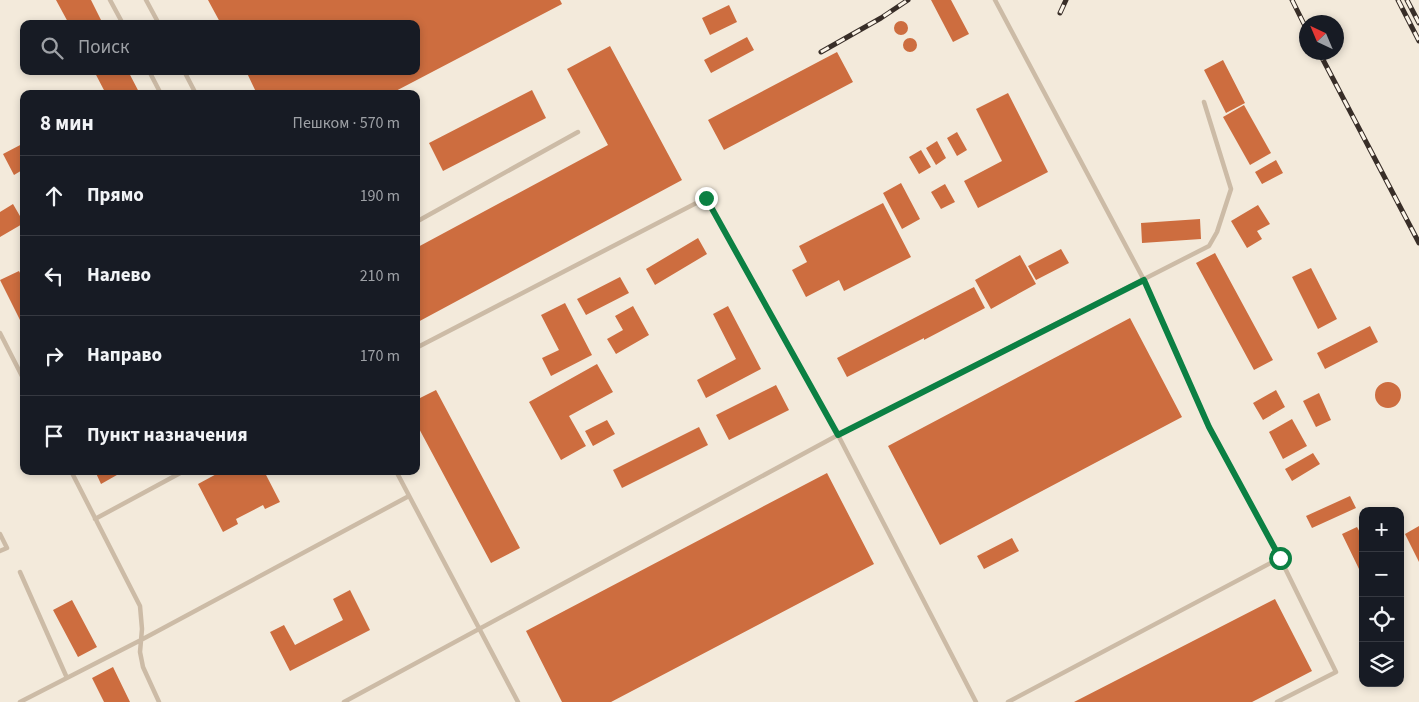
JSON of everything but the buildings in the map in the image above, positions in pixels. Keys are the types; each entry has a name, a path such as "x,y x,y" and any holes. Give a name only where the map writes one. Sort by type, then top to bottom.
{"lane":[{"path":"110,0 121,20"},
{"path":"146,0 157,20"},
{"path":"995,0 1144,280 1209,427 1280,558 1336,672 1277,702"},
{"path":"151,75 159,90"},
{"path":"186,75 194,90"},
{"path":"344,702 838,435 1209,246 1217,232 1231,189 1204,102"},
{"path":"420,220 578,132"},
{"path":"420,346 706,198 838,435 976,702"},
{"path":"0,333 20,372"},
{"path":"73,475 140,606 142,628 140,652 143,667 159,702"},
{"path":"96,519 177,475"},
{"path":"398,475 518,702"},
{"path":"20,702 141,640 409,496"},
{"path":"0,534 7,548 0,551"},
{"path":"1008,702 1280,558"},
{"path":"20,572 67,678"}],"railway":[{"path":"821,52 881,18 908,0"},
{"path":"1060,13 1066,0"},
{"path":"1292,0 1300,15"},
{"path":"1398,0 1419,41"},
{"path":"1407,0 1419,23"},
{"path":"1323,60 1419,243"}],"route":[{"path":"706,198 838,435 1144,280 1209,427 1280,558"}]}
